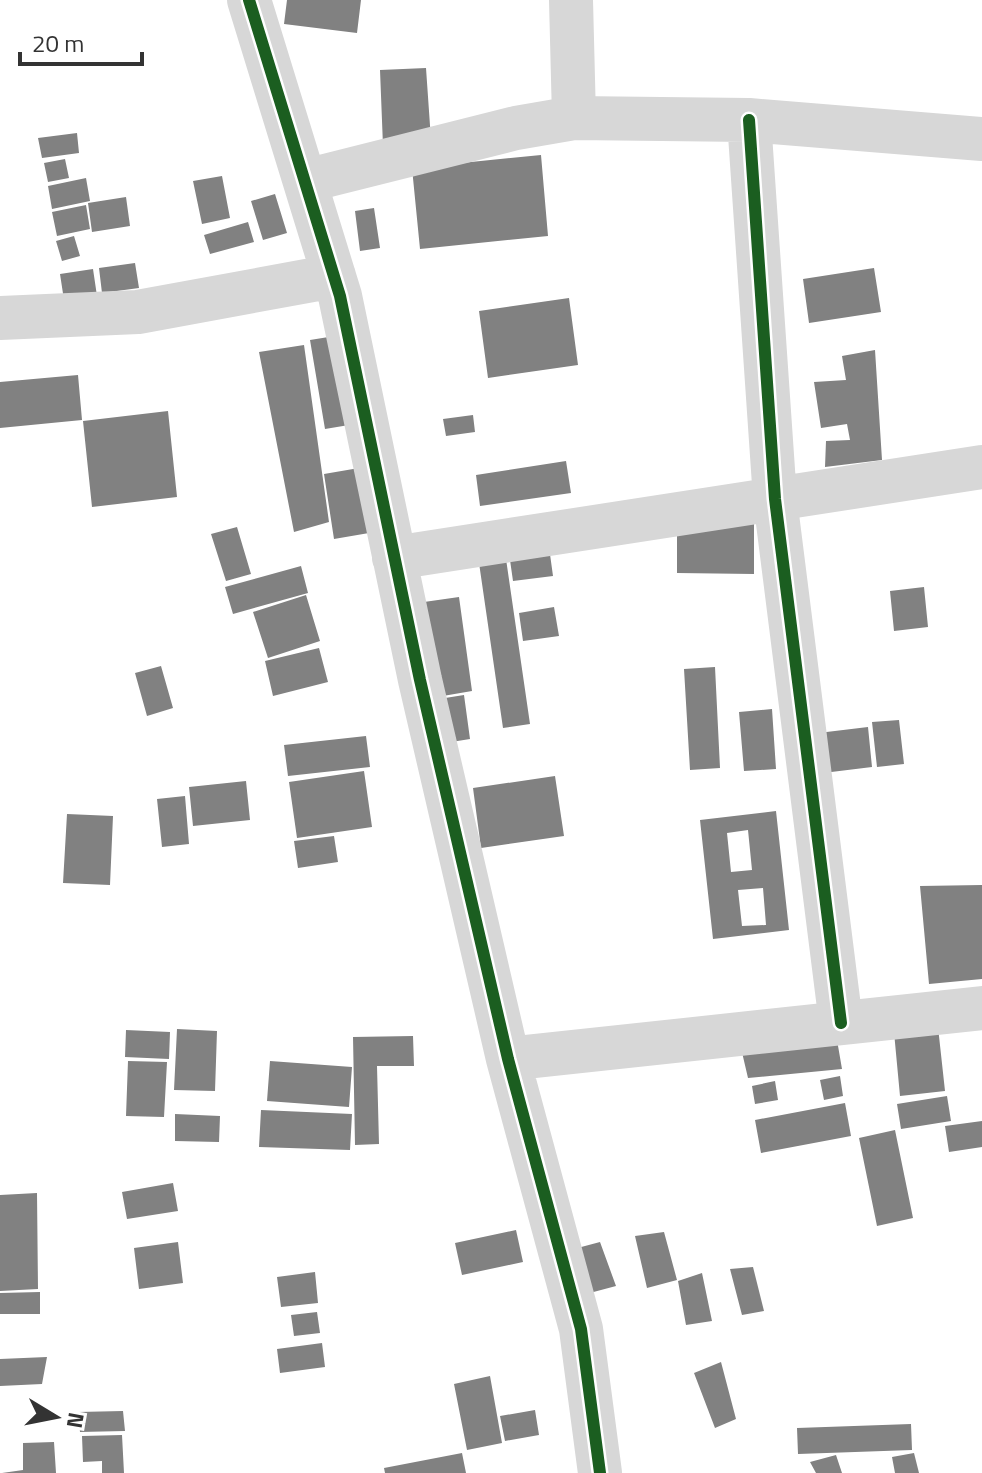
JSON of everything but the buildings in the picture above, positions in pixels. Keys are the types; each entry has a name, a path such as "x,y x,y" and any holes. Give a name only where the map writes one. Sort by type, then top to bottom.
{"street":[{"path":"249,0 334,276 394,558 508,1059 581,1329 600,1473"},
{"path":"571,0 574,118"},
{"path":"305,181 516,128 574,118 749,120 982,139"},
{"path":"749,120 775,499 841,1023"},
{"path":"0,318 138,312 334,276"},
{"path":"394,558 982,467"},
{"path":"508,1059 982,1008"}],"cycle path":[{"path":"249,0 340,296 420,680 508,1059 581,1329 600,1473"},
{"path":"749,120 775,499 841,1023"}]}
